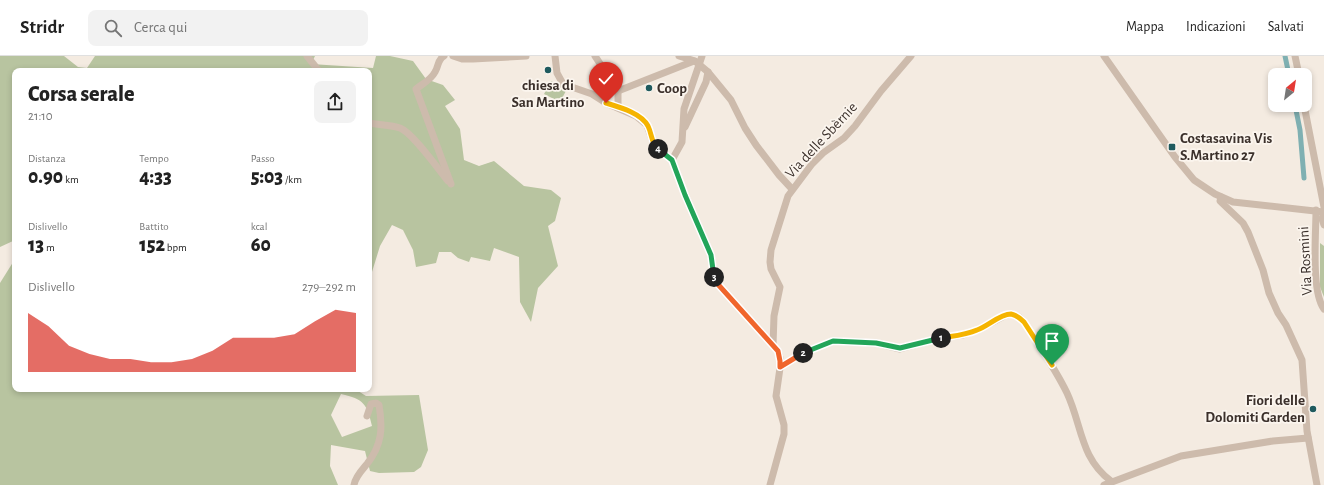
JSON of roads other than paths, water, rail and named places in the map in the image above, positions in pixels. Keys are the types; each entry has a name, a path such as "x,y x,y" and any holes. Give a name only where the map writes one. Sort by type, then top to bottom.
{"street":[{"path":"307,56 317,68"},
{"path":"372,124 401,129 429,154 432,163 451,184 416,89 431,78 436,72 438,61 444,56"},
{"path":"453,56 462,59 486,57 518,58 526,56"},
{"path":"555,56 557,73 563,84 592,94 606,103 636,116 647,125 654,145 672,160 685,195 711,255 715,281 773,345 780,357 776,396 784,425 784,434 770,485"},
{"path":"595,56 618,91 618,107"},
{"path":"679,56 697,62 708,72 732,100 745,128 756,145 792,189"},
{"path":"683,133 684,109 697,62 702,56"},
{"name":"Via delle Sbèrnie","path":"773,345 774,316 780,287 771,270 771,250 788,196 812,164 823,153 844,138 855,126 881,90 911,56"},
{"path":"1104,56 1185,170 1194,180 1221,197 1233,202 1316,210 1324,213 1324,225"},
{"path":"1295,56 1297,68"},
{"path":"618,91 697,62"},
{"path":"672,160 679,148 683,133 706,82 708,72"},
{"path":"1305,112 1323,203 1316,210"},
{"path":"1221,197 1220,201 1243,223 1248,232 1263,270 1268,294 1286,325 1302,360 1308,438 1317,485"},
{"name":"Via Rosmini","path":"1316,210 1316,285 1318,298 1324,309"},
{"path":"780,367 805,352 833,341 876,343 900,348 940,338 963,335 978,330 1006,315 1012,314 1019,317 1024,322 1052,365 1068,394 1089,458 1101,473 1111,481"},
{"path":"354,485 362,470 374,455 381,437 379,405 376,403 371,404 367,416"},
{"path":"1104,485 1111,481 1181,456 1273,441 1308,438"}],"waterway":[{"path":"1285,56 1288,68"},
{"path":"1296,112 1300,130 1304,178"}],"place":[{"name":"chiesa di San Martino","path":"548,70"},
{"name":"Coop","path":"649,88"},
{"name":"Costasavina Vis S.Martino 27","path":"1172,147"},
{"name":"Fiori delle Dolomiti Garden","path":"1313,409"}]}
